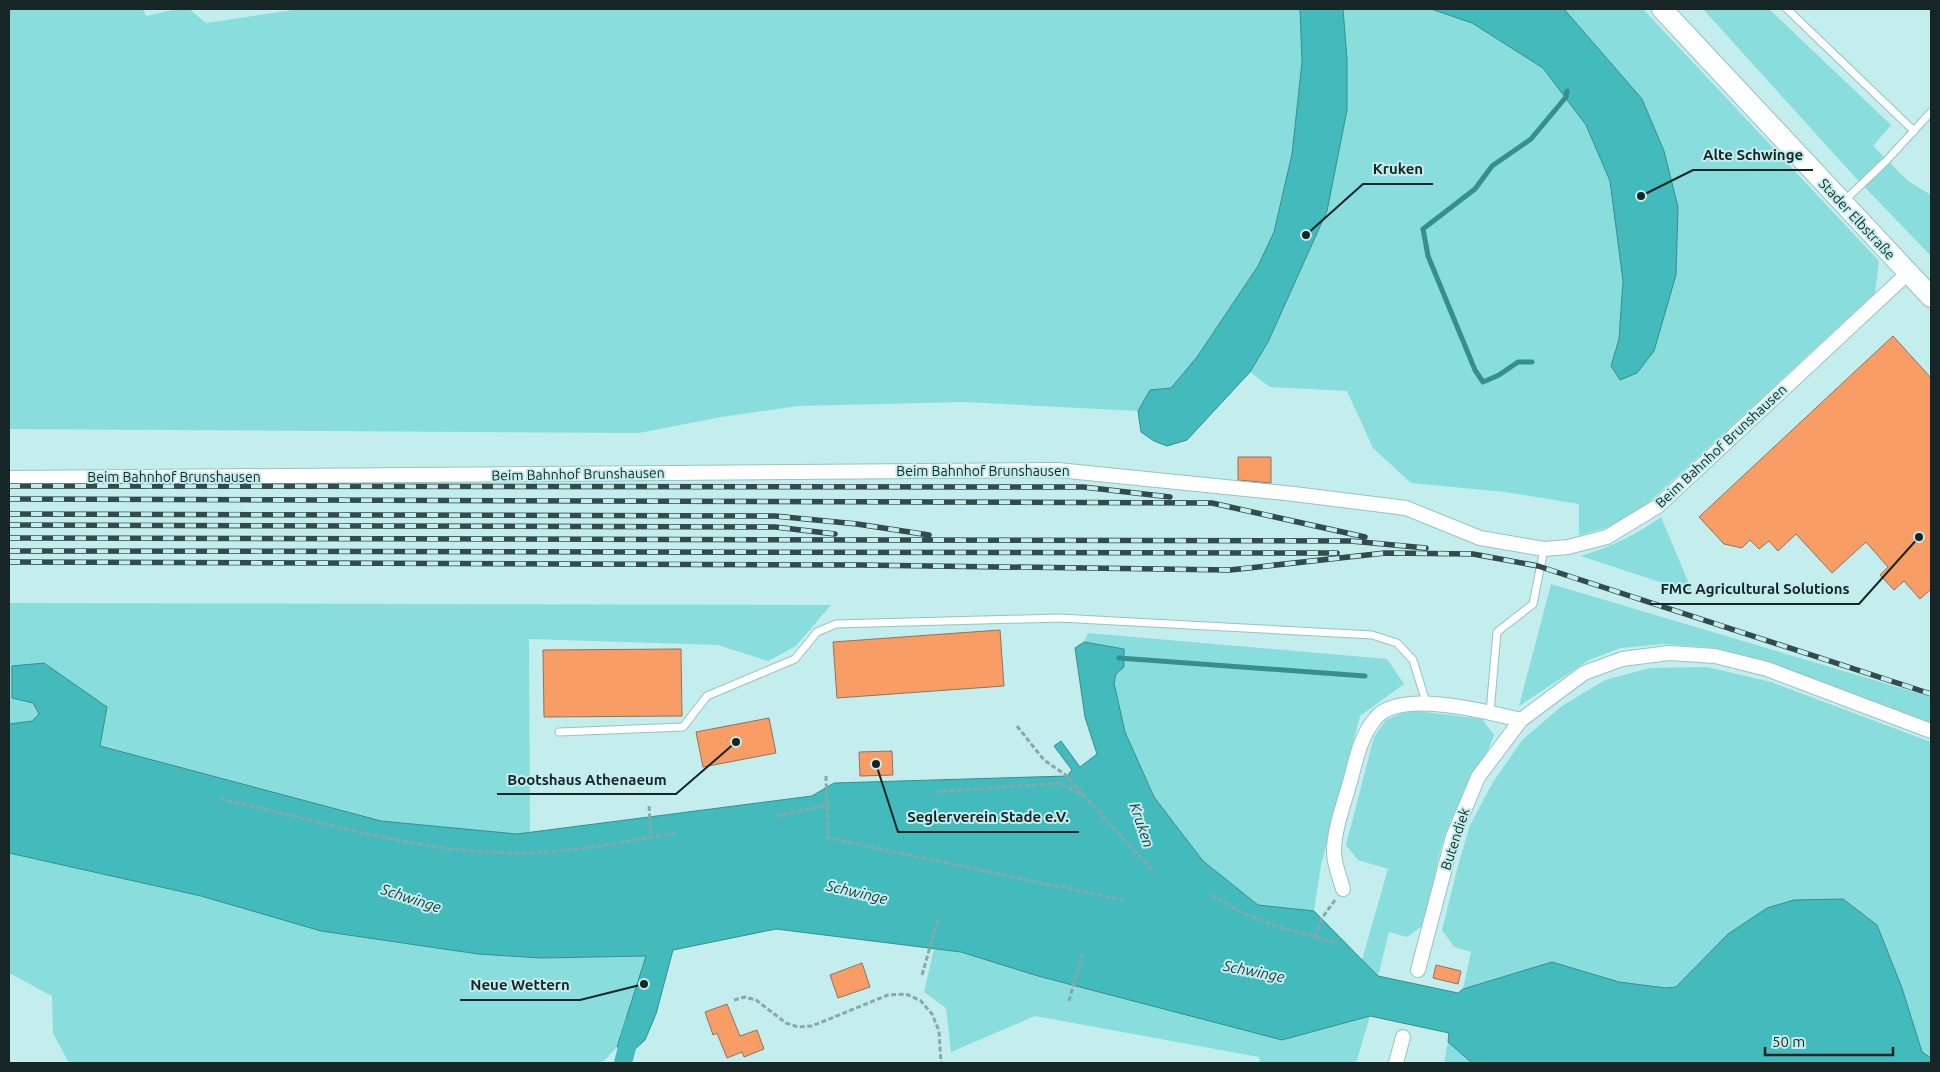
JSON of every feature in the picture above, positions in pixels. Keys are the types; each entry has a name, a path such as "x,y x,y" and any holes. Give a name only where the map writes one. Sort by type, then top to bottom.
{"street":[{"name":"Stader Elbstraße","path":"1662,9 1931,297"},
{"name":"Beim Bahnhof Brunshausen","path":"9,478 1058,470 1284,493 1406,508 1480,538 1544,549 1568,547 1607,537 1658,506 1908,273"},
{"name":"Butendiek","path":"1418,970 1453,837 1478,777 1521,720 1584,673 1622,658 1669,652 1716,656 1767,669 1931,731"},
{"path":"1343,889 1334,854 1336,831 1363,736 1376,717 1396,706 1426,702 1490,712 1521,720"},
{"path":"1396,1063 1403,1037"}],"lane":[{"path":"1787,9 1914,131"},
{"path":"1842,203 1931,112"},
{"path":"1490,712 1496,632 1533,604 1544,549"},
{"path":"559,732 683,727 707,696 795,659 818,632 836,624 1059,618 1372,635 1396,643 1413,660 1426,702"}],"path":[{"path":"1017,726 1044,760 1067,776 1155,874"},
{"path":"826,776 828,838 1123,900"},
{"path":"935,792 1058,783 1084,796"},
{"path":"220,799 396,841 484,852 522,854 566,850 678,832"},
{"path":"776,816 826,805"},
{"path":"650,806 651,837"},
{"path":"1315,937 1322,918 1343,889"},
{"path":"1212,895 1245,914 1337,943"},
{"path":"922,975 938,919"},
{"path":"1069,1001 1082,954"},
{"path":"734,1000 745,997 756,1000 786,1023 798,1027 812,1026 888,995 906,994 921,1001 932,1014 939,1031 941,1063"}],"shaded area":[{"path":"9,9 143,9 146,16 178,9 189,9 206,23 300,9 1300,9 1302,62 1292,154 1274,232 1258,266 1197,357 1171,388 1150,390 1138,411 964,402 798,406 721,417 639,433 9,429"},
{"path":"1343,9 1431,9 1472,23 1543,68 1586,125 1610,181 1623,281 1619,339 1611,366 1620,379 1642,100 1564,9 1643,9 1879,261 1875,293 1647,504 1610,527 1579,535 1579,504 1505,492 1411,483 1373,448 1347,391 1270,387 1250,372 1268,342 1327,211 1347,110 1347,59"},
{"path":"1703,9 1769,9 1891,125 1873,146 1908,181 1931,195 1931,256 1854,176"},
{"path":"1661,517 1693,593 1581,556 1622,540"},
{"path":"1551,584 1931,697 1931,723 1716,648 1664,644 1621,648 1589,660 1519,706"},
{"path":"9,603 831,605 796,646 768,661 718,645 529,639 530,832 517,834 381,821 99,746 75,685 44,663 33,703 39,714 32,721 9,724"},
{"path":"1088,633 1387,659 1404,684 1360,716 1321,865 1314,911 1258,905 1203,861 1154,797 1125,732 1114,683 1124,649 1084,642"},
{"path":"1707,667 1771,682 1931,742 1931,1058 1922,1053 1902,988 1728,934 1676,987 1666,988 1619,982 1552,962 1463,989 1471,952 1454,947 1442,930 1470,825 1493,782 1523,739 1562,706 1605,680 1650,668"},
{"path":"1409,710 1482,719 1494,735 1445,835 1436,868 1425,924 1407,937 1389,932 1378,976 1362,960 1388,869 1358,860 1346,845 1374,737 1386,720"},
{"path":"9,853 201,896 322,931 478,954 541,958 647,956 617,1047 602,1063 69,1063 53,1033 52,996 9,973"},
{"path":"934,949 961,952 1038,976 1282,1040 1370,1016 1356,1063 1260,1063 1259,1057 1035,1016 951,1052 946,1008 924,992"},
{"path":"1448,1042 1472,1063 1444,1063"}],"water":[{"path":"1300,9 1343,9 1347,59 1347,110 1327,211 1268,342 1250,372 1187,440 1167,446 1154,441 1141,432 1138,411 1150,390 1171,388 1197,357 1258,266 1274,232 1292,154 1302,62"},
{"path":"1431,9 1564,9 1642,99 1664,151 1678,207 1676,275 1654,351 1637,373 1620,380 1611,366 1619,339 1623,281 1610,181 1586,125 1543,68 1472,23"},
{"name":"Schwinge","path":"1084,642 1124,649 1124,667 1116,674 1114,683 1125,732 1154,797 1203,861 1258,905 1314,911 1378,976 1458,993 1463,989 1552,962 1619,982 1666,988 1676,987 1728,934 1767,908 1794,900 1843,899 1877,925 1902,988 1922,1052 1931,1058 1931,1063 1472,1063 1448,1042 1449,1033 1370,1016 1282,1040 1038,976 961,952 776,929 673,950 656,1014 645,1040 634,1050 617,1047 646,956 541,958 478,954 321,931 201,896 9,853 9,724 32,721 39,714 33,703 12,698 12,666 44,663 107,707 100,746 381,821 517,834 812,796 834,783 1067,776 1072,770 1054,746 1061,741 1080,767 1097,754 1085,717 1075,648"}],"building":[{"path":"1893,336 1931,378 1931,589 1920,599 1904,581 1894,590 1880,575 1888,567 1866,542 1832,573 1796,534 1778,551 1769,541 1759,549 1750,540 1742,548 1724,544 1699,517"},
{"path":"1238,457 1271,457 1271,483 1238,480"},
{"path":"1000,630 1004,686 837,698 833,642"},
{"path":"681,649 682,716 544,717 543,650"},
{"path":"769,718 776,753 703,767 696,732"},
{"path":"892,751 893,775 860,776 859,752"},
{"path":"862,963 870,987 838,998 830,975"},
{"path":"1436,965 1461,971 1458,984 1433,978"},
{"path":"727,1004 740,1036 757,1030 764,1049 744,1057 742,1052 727,1058 717,1033 713,1035 705,1012"}],"waterway":[{"path":"1532,362 1518,362 1499,375 1483,382 1475,370 1428,256 1423,229 1475,189 1492,166 1531,139 1566,97 1567,91"},
{"path":"1119,658 1365,676"},
{"path":"623,1063 633,1025"}],"railway":[{"path":"9,486 1083,487 1170,497"},
{"path":"9,499 1212,503 1365,537"},
{"path":"9,514 775,516 857,524 929,535"},
{"path":"9,525 775,527 835,534"},
{"path":"9,538 1351,541 1426,548"},
{"path":"9,551 1337,553"},
{"path":"9,562 860,565 1230,570 1385,553 1473,554 1538,566 1931,694"}],"place":[{"name":"Alte Schwinge","path":"1641,196"},
{"name":"Kruken","path":"1306,235"},
{"name":"FMC Agricultural Solutions","path":"1919,537"},
{"name":"Bootshaus Athenaeum","path":"736,742"},
{"name":"Seglerverein Stade e.V.","path":"876,764"},
{"name":"Neue Wettern","path":"644,984"}]}
